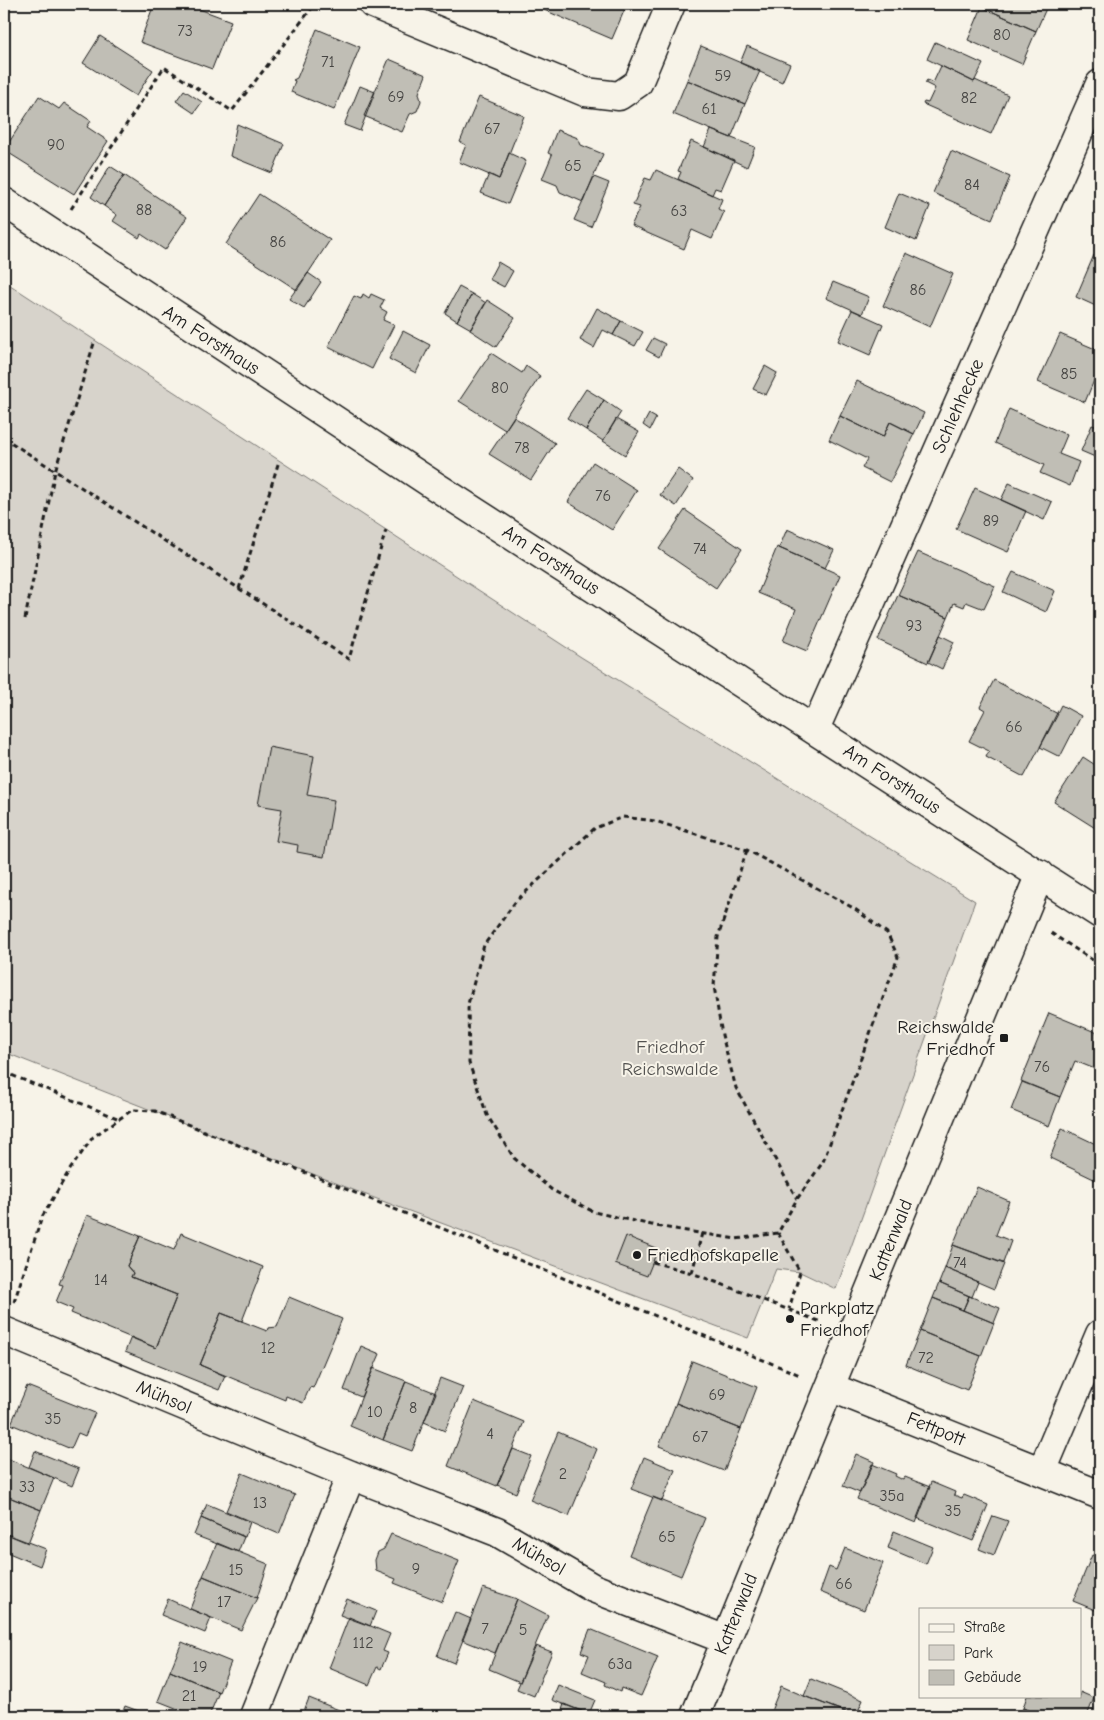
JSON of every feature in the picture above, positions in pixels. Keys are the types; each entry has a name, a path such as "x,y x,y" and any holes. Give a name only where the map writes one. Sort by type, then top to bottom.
{"street":[{"path":"373,4 585,92 619,96 638,84 671,4"},
{"name":"Schlehhecke","path":"815,729 1100,84"},
{"name":"Am Forsthaus","path":"4,202 53,237 427,481 1100,914"},
{"name":"Kattenwald","path":"695,1716 1040,874"},
{"name":"Mühsol","path":"4,1331 351,1475 497,1532 593,1588 726,1640"},
{"path":"1042,1471 1100,1334"},
{"name":"Fettpott","path":"830,1387 1100,1495"},
{"path":"254,1716 351,1475"}],"path":[{"path":"53,237 164,67 232,112 315,4"},
{"path":"25,618 55,470 95,340"},
{"path":"4,438 349,659 386,530"},
{"path":"239,589 279,461"},
{"path":"623,817 655,821 747,850 855,909 887,933 898,957 823,1162 797,1199 778,1234 736,1239 656,1226 594,1212 552,1190 514,1158 487,1115 469,1063 468,1004 484,945 516,901 595,828 623,817"},
{"path":"747,850 718,937 714,986 722,1035 736,1088 797,1199"},
{"path":"1022,915 1100,965"},
{"path":"4,1072 117,1119"},
{"path":"4,1331 42,1217 68,1171 93,1137 117,1119 132,1110 155,1111 830,1387"},
{"path":"692,1273 702,1234"},
{"path":"778,1234 800,1272 788,1309"},
{"path":"652,1262 692,1273 853,1334"}],"green space":[{"name":"Friedhof Reichswalde","path":"4,281 581,657 975,901 836,1289 800,1272 776,1269 748,1338 361,1193 4,1052"}],"building":[{"path":"154,4 186,4 231,21 212,69 140,42"},
{"path":"530,4 627,4 612,39"},
{"path":"984,4 1048,4 1036,31 982,7"},
{"path":"982,7 1036,31 1022,64 968,40"},
{"path":"317,29 360,47 334,110 291,92 295,81 293,80 297,78"},
{"path":"100,36 153,70 136,96 83,63"},
{"path":"935,42 983,64 974,82 927,59"},
{"path":"701,46 760,71 745,104 687,80"},
{"path":"747,46 790,64 782,82 740,63"},
{"path":"389,59 426,75 419,93 421,101 417,111 410,114 402,132 364,116"},
{"path":"941,66 974,82 975,80 1008,95 991,134 923,104 924,102 928,103 935,88 925,83 927,80 933,83"},
{"path":"687,80 745,104 731,138 673,114"},
{"path":"360,86 375,92 360,131 344,125"},
{"path":"184,90 202,102 194,113 176,101"},
{"path":"39,96 59,109 64,103 91,121 87,127 108,141 74,194 4,150"},
{"path":"479,97 524,116 499,179 459,162 466,145 460,142"},
{"path":"237,124 284,144 272,173 230,156"},
{"path":"557,130 578,138 581,145 603,154 583,202 560,192 557,185 542,179 552,155 548,153"},
{"path":"711,130 755,147 747,167 704,147"},
{"path":"691,141 734,160 721,190 715,188 712,195 678,179 681,172 678,171"},
{"path":"951,151 1010,177 992,219 933,193"},
{"path":"509,153 526,161 508,204 481,193 489,174 499,179"},
{"path":"110,166 124,175 104,206 91,197"},
{"path":"656,170 722,199 718,209 724,212 712,239 692,230 684,249 631,226 640,207 633,205 645,178 651,180"},
{"path":"124,175 187,217 165,250 141,234 139,238 113,221 117,215 104,206"},
{"path":"594,177 609,183 591,227 574,220"},
{"path":"899,193 930,206 916,241 885,227"},
{"path":"259,194 330,240 297,290 226,244"},
{"path":"906,253 953,274 930,327 883,306"},
{"path":"1094,255 1100,258 1100,308 1076,297"},
{"path":"498,262 513,271 504,287 489,279"},
{"path":"308,273 321,282 304,308 289,299"},
{"path":"833,282 869,297 862,314 826,298"},
{"path":"459,287 472,294 457,321 445,313"},
{"path":"363,294 369,298 371,294 384,300 380,308 387,312 383,320 394,325 372,369 328,347 354,296 361,299"},
{"path":"472,294 486,303 471,329 457,321"},
{"path":"487,300 515,318 496,347 470,330"},
{"path":"597,308 621,321 613,335 603,330 594,348 580,340"},
{"path":"852,310 883,324 870,355 838,341"},
{"path":"621,321 643,332 635,346 613,335"},
{"path":"403,331 430,345 416,373 389,359"},
{"path":"1060,334 1100,351 1100,366 1085,402 1038,382"},
{"path":"653,338 665,344 659,357 646,350"},
{"path":"491,353 522,373 526,366 540,376 505,430 459,401"},
{"path":"765,366 777,373 766,395 753,389"},
{"path":"857,381 924,413 914,434 890,422 883,437 840,416"},
{"path":"586,389 604,400 586,430 567,418"},
{"path":"604,400 621,412 603,441 586,430"},
{"path":"1009,409 1067,435 1059,454 1079,462 1070,486 1040,473 1044,465 995,443"},
{"path":"649,414 656,418 650,430 643,425"},
{"path":"840,416 883,437 890,422 914,434 890,482 862,468 867,459 829,440"},
{"path":"514,417 555,443 531,480 489,454"},
{"path":"616,419 639,432 625,455 603,441"},
{"path":"1092,425 1100,428 1100,446 1095,457 1081,451"},
{"path":"593,462 637,490 612,530 568,502"},
{"path":"678,469 693,480 676,506 660,495"},
{"path":"1009,483 1052,502 1044,520 1001,500"},
{"path":"975,488 1026,511 1008,552 956,529"},
{"path":"685,510 742,549 716,588 659,549"},
{"path":"787,529 834,550 825,568 779,548"},
{"path":"777,547 840,575 807,651 783,641 796,609 758,593"},
{"path":"918,552 995,586 984,609 966,602 964,607 954,603 948,617 898,595"},
{"path":"1013,572 1055,591 1046,612 1003,592"},
{"path":"898,595 948,617 928,663 878,640"},
{"path":"940,635 954,642 942,669 928,662"},
{"path":"994,680 1058,714 1024,777 986,757 989,751 969,741 985,710 980,707"},
{"path":"1061,705 1081,716 1060,757 1040,747"},
{"path":"269,747 314,756 307,795 334,800 324,857 297,852 298,845 276,841 282,809 258,805"},
{"path":"1083,757 1100,768 1100,831 1054,802"},
{"path":"1049,1013 1100,1034 1100,1071 1075,1061 1060,1097 1021,1081"},
{"path":"1022,1082 1060,1097 1049,1126 1011,1110"},
{"path":"1062,1128 1100,1146 1100,1182 1050,1158"},
{"path":"977,1187 1009,1201 996,1235 1011,1241 1003,1263 953,1245"},
{"path":"87,1215 140,1236 127,1266 133,1273 131,1277 177,1295 156,1348 71,1313 73,1309 56,1302 63,1285 59,1284"},
{"path":"181,1233 263,1267 242,1321 221,1313 200,1365 225,1376 219,1390 125,1352 131,1337 156,1348 177,1295 131,1277 133,1273 127,1266 140,1236 174,1250"},
{"name":"Friedhofskapelle","path":"626,1236 658,1249 647,1276 615,1264"},
{"path":"953,1245 1004,1264 994,1289 945,1268"},
{"path":"945,1268 978,1282 972,1297 939,1283"},
{"path":"939,1283 969,1296 963,1310 933,1298"},
{"path":"969,1296 1000,1308 994,1323 963,1310"},
{"path":"289,1297 342,1319 313,1388 310,1387 303,1403 286,1396 285,1400 200,1365 221,1313 267,1331 268,1328 277,1327"},
{"path":"933,1298 994,1323 981,1356 920,1331"},
{"path":"920,1331 981,1356 967,1390 906,1365"},
{"path":"361,1346 380,1354 361,1397 344,1390"},
{"path":"692,1361 757,1387 741,1429 676,1403"},
{"path":"373,1368 406,1381 383,1440 350,1426"},
{"path":"440,1378 463,1387 445,1431 424,1422"},
{"path":"406,1381 436,1393 412,1451 383,1440"},
{"path":"27,1386 95,1413 85,1436 78,1433 71,1449 11,1424"},
{"path":"474,1401 524,1422 497,1486 448,1466"},
{"path":"676,1403 741,1429 724,1471 659,1446"},
{"path":"558,1432 597,1449 569,1516 530,1500"},
{"path":"513,1449 531,1456 516,1493 497,1485"},
{"path":"35,1451 79,1469 72,1486 29,1467"},
{"path":"856,1454 874,1462 860,1493 843,1486"},
{"path":"4,1457 54,1478 41,1510 4,1495"},
{"path":"644,1457 675,1470 662,1501 631,1489"},
{"path":"872,1464 896,1474 895,1476 903,1480 905,1477 930,1487 916,1523 857,1499"},
{"path":"242,1473 295,1495 279,1534 226,1511"},
{"path":"931,1482 955,1492 954,1495 962,1498 964,1495 988,1505 973,1541 917,1518"},
{"path":"4,1495 41,1510 28,1543 4,1533"},
{"path":"653,1497 705,1518 681,1576 629,1555"},
{"path":"207,1504 250,1522 245,1537 201,1518"},
{"path":"993,1516 1008,1521 994,1555 979,1549"},
{"path":"201,1518 244,1537 238,1552 194,1535"},
{"path":"894,1531 933,1547 926,1564 888,1548"},
{"path":"4,1533 46,1549 40,1566 4,1551"},
{"path":"391,1534 459,1561 442,1602 394,1583 396,1579 376,1571 375,1560 378,1552 384,1549"},
{"path":"217,1543 268,1564 257,1598 203,1576"},
{"path":"845,1548 883,1563 864,1610 820,1592 829,1567 836,1570"},
{"path":"1092,1555 1100,1558 1100,1612 1073,1601"},
{"path":"203,1576 257,1598 241,1630 190,1609"},
{"path":"483,1588 517,1599 495,1653 462,1640"},
{"path":"168,1599 211,1618 205,1633 161,1615"},
{"path":"347,1599 376,1611 370,1626 340,1615"},
{"path":"517,1599 548,1615 520,1682 489,1669"},
{"path":"455,1612 471,1619 454,1663 437,1656"},
{"path":"349,1617 390,1634 383,1651 388,1653 381,1669 377,1667 369,1685 329,1668"},
{"path":"590,1629 658,1657 641,1696 621,1688 620,1692 605,1685 606,1682 582,1672 589,1655 581,1652"},
{"path":"182,1642 231,1662 219,1692 170,1671"},
{"path":"536,1646 552,1652 534,1696 517,1689"},
{"path":"170,1671 219,1692 209,1716 196,1716 158,1701"},
{"path":"811,1679 863,1700 856,1716 804,1696"},
{"path":"558,1685 595,1700 589,1714 552,1700"},
{"path":"781,1686 804,1696 855,1716 769,1716"},
{"path":"1082,1693 1094,1698 1087,1716 1043,1716 1023,1708 1026,1698 1082,1698"},
{"path":"309,1698 354,1716 302,1716"},
{"path":"564,1704 594,1716 560,1716"},
{"path":"125,1706 152,1716 121,1716"},
{"path":"1023,1708 1043,1716 1019,1716"}],"place":[{"name":"Reichswalde Friedhof","path":"1004,1038"},
{"name":"Friedhofskapelle","path":"637,1255"},
{"name":"Parkplatz Friedhof","path":"790,1319"}]}
